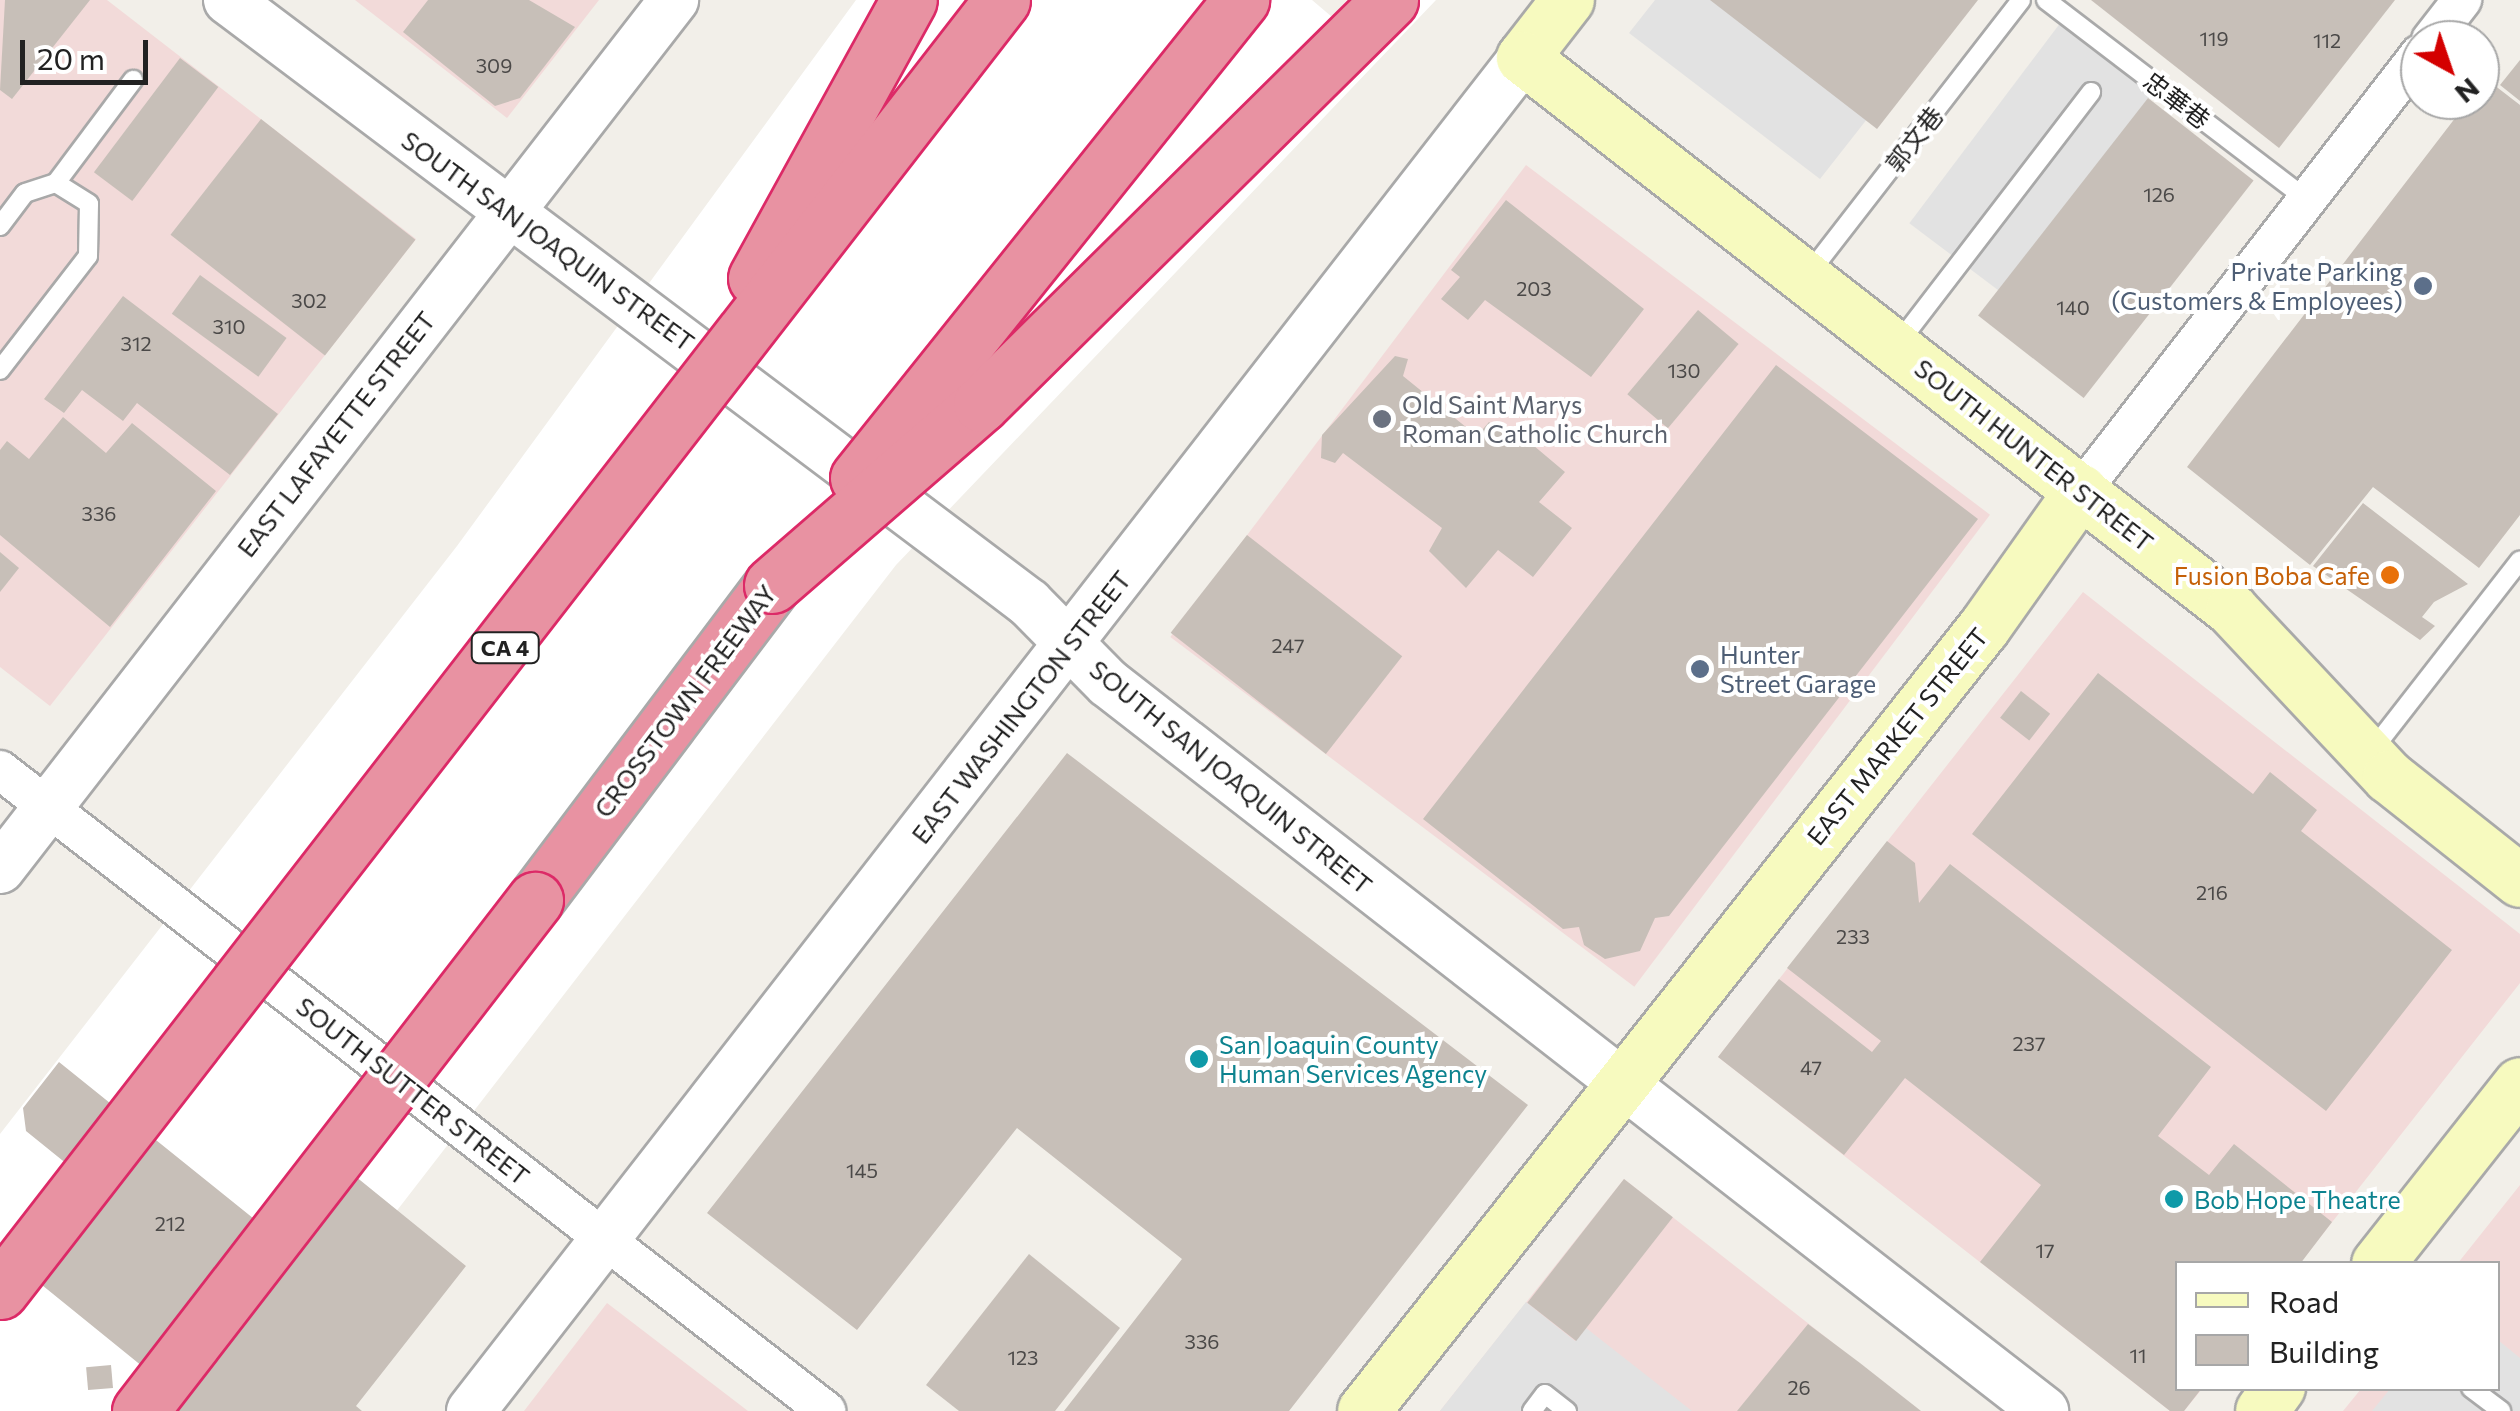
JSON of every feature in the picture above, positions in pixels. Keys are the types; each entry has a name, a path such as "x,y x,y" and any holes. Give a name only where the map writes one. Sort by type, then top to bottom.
{"highway":[{"path":"666,442 909,0"},
{"name":"CA 4","path":"0,1291 666,442 1002,0"},
{"name":"CROSSTOWN FREEWAY","path":"140,1411 772,585 1241,0"},
{"path":"772,585 982,404 1390,0"}],"main road":[{"name":"EAST WASHINGTON STREET","path":"1523,58 1568,0"},
{"name":"SOUTH HUNTER STREET","path":"1523,58 2232,610 2368,755 2520,881"},
{"name":"EAST MARKET STREET","path":"1364,1411 1984,628 2081,491"},
{"path":"2380,1261 2520,1084"},
{"path":"2262,1411 2278,1391"}],"street":[{"name":"SOUTH SAN JOAQUIN STREET","path":"228,0 1029,603 1070,645 1623,1084 2044,1411"},
{"name":"EAST LAFAYETTE STREET","path":"0,869 674,0"},
{"path":"2446,20 2462,0"},
{"name":"EAST WASHINGTON STREET","path":"471,1411 1523,58"},
{"name":"EAST MARKET STREET","path":"2081,491 2400,80"},
{"name":"SOUTH SUTTER STREET","path":"0,770 826,1411"}],"lane":[{"name":"郭文巷","path":"1806,278 2022,0"},
{"name":"忠華巷","path":"2046,0 2308,200"},
{"path":"0,226 24,194 56,183 132,80"},
{"path":"1896,347 2091,92"},
{"path":"0,370 88,256 90,204 56,183"},
{"path":"2368,755 2520,560"},
{"path":"2474,1391 2501,1411"},
{"path":"1532,1411 1544,1394 1567,1411"}],"shaded area":[{"path":"0,0 107,0 416,239 50,706 0,667"},
{"path":"355,0 599,0 507,118"},
{"path":"1655,0 1724,0 1871,114 1820,179 1629,33"},
{"path":"2061,22 2154,92 2002,293 1909,223"},
{"path":"1526,165 1990,515 1634,987 1170,637"},
{"path":"2083,592 2520,934 2520,983 2302,1261 2175,1261 2175,1391 2200,1391 2184,1411 2170,1411 1718,1057"},
{"path":"1624,1179 1920,1411 1440,1411"},
{"path":"2520,1185 2520,1411 2343,1411 2359,1391 2500,1391 2500,1261 2460,1261"},
{"path":"1526,1302 1575,1341 1586,1328 1692,1411 1440,1411"},
{"path":"607,1303 748,1411 524,1411"},
{"path":"2500,1342 2520,1358 2520,1411 2372,1411 2388,1391 2500,1391"}],"pier":[{"path":"856,0 1312,0 1332,17 1347,0 1436,0 896,565 242,1411 0,1411 0,1134 457,546"}],"building":[{"path":"5,0 90,0 12,99 0,90"},
{"path":"428,0 529,0 575,27 520,98 495,106 403,32"},
{"path":"1710,0 1978,0 1877,129"},
{"path":"2091,0 2395,0 2279,148"},
{"path":"180,58 218,87 132,201 94,172"},
{"path":"2520,60 2520,101 2500,85"},
{"name":"Private Parking (Customers & Employees)","path":"2500,90 2520,105 2520,515 2479,568 2373,487 2310,565 2187,467 2454,120 2500,120"},
{"path":"2148,98 2254,180 2084,398 1978,315"},
{"path":"261,119 415,240 325,356 170,235"},
{"path":"1506,200 1644,309 1591,377 1485,300 1468,320 1441,299 1460,277 1451,270"},
{"path":"200,275 287,338 258,377 172,314"},
{"path":"123,296 278,414 230,475 137,403 123,421 82,390 64,413 44,399"},
{"path":"1698,310 1739,344 1668,428 1627,394"},
{"path":"1395,356 1408,359 1403,376 1477,436 1489,422 1513,442 1520,434 1565,472 1539,502 1572,528 1533,577 1498,550 1466,588 1429,551 1442,528 1343,453 1335,463 1321,458 1322,435"},
{"name":"Hunter Street Garage","path":"1776,365 1978,519 1669,916 1655,918 1640,951 1605,959 1584,945 1579,927 1563,929 1423,819"},
{"path":"63,417 106,453 132,423 216,491 110,627 0,535 0,450 7,441 29,459"},
{"name":"Fusion Boba Cafe","path":"2363,503 2468,584 2434,602 2422,617 2435,626 2420,640 2313,566"},
{"path":"1247,535 1402,656 1326,754 1171,633"},
{"path":"0,552 19,568 0,592"},
{"path":"2098,673 2253,794 2270,772 2317,810 2301,831 2452,950 2326,1111 1972,834"},
{"path":"2021,691 2050,714 2029,741 2000,718"},
{"name":"San Joaquin County Human Services Agency","path":"1067,753 1528,1105 1289,1411 1064,1411 1182,1259 1017,1128 857,1330 707,1213"},
{"path":"1887,841 1915,863 1919,903 1950,864 2211,1067 2158,1136 2209,1175 2234,1144 2332,1222 2302,1261 2175,1261 2175,1391 2200,1391 2184,1411 2170,1411 1980,1262 2041,1185 1905,1078 1844,1155 1718,1057 1779,979 1872,1052 1881,1041 1787,968"},
{"path":"59,1062 295,1252 355,1176 466,1266 356,1406 362,1411 164,1411 153,1375 37,1281 104,1194 26,1131 23,1108"},
{"path":"1624,1179 1673,1217 1576,1341 1527,1303"},
{"path":"1029,1254 1120,1328 1055,1411 959,1411 926,1385"},
{"path":"1808,1324 1860,1363 1921,1411 1737,1411"},
{"path":"111,1365 113,1388 88,1390 86,1367"}],"place":[{"name":"Private Parking (Customers & Employees)","path":"2423,286"},
{"name":"Old Saint Marys Roman Catholic Church","path":"1382,419"},
{"name":"Fusion Boba Cafe","path":"2390,575"},
{"name":"Hunter Street Garage","path":"1700,669"},
{"name":"San Joaquin County Human Services Agency","path":"1199,1059"},
{"name":"Bob Hope Theatre","path":"2174,1199"}]}
